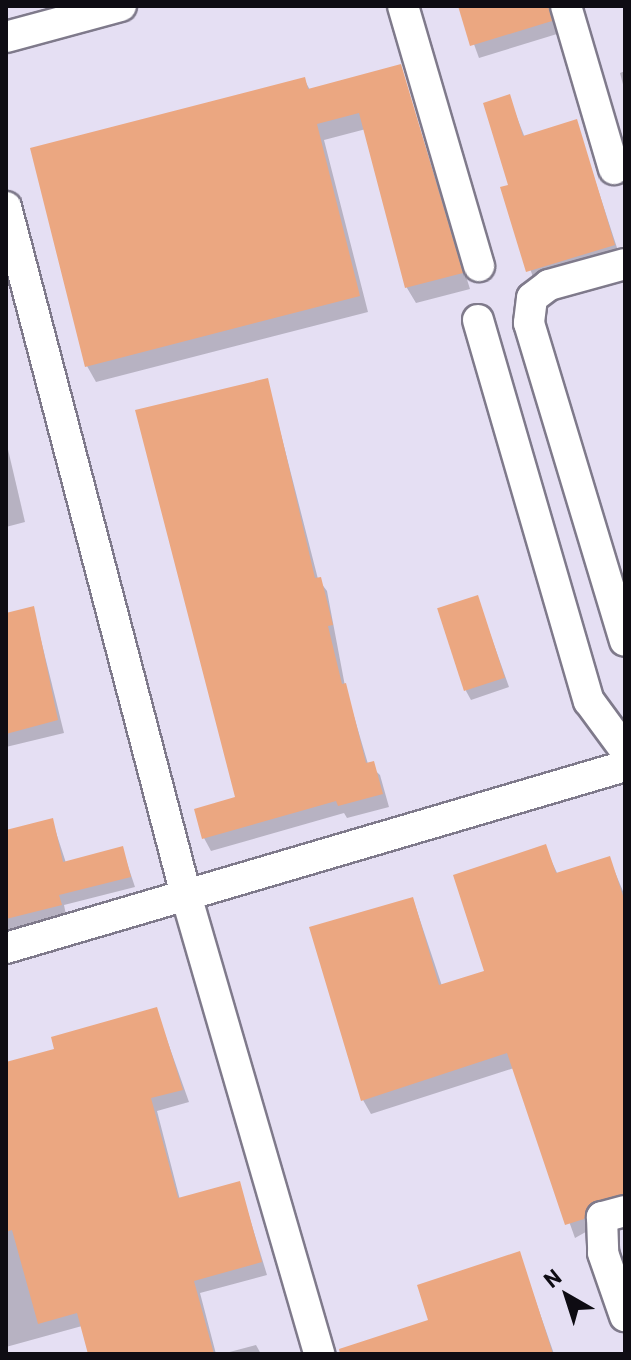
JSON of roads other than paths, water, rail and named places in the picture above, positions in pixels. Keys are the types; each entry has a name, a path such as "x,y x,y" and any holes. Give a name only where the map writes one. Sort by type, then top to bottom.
{"street":[{"path":"6,37 121,6"},
{"path":"403,6 479,266"},
{"path":"566,6 614,169"},
{"path":"6,207 186,895 319,1354"},
{"path":"625,264 549,285 532,298 529,323 625,641"},
{"path":"478,320 589,701 625,750"},
{"path":"6,948 625,766"},
{"path":"625,1211 602,1217 603,1253 625,1316"}]}
